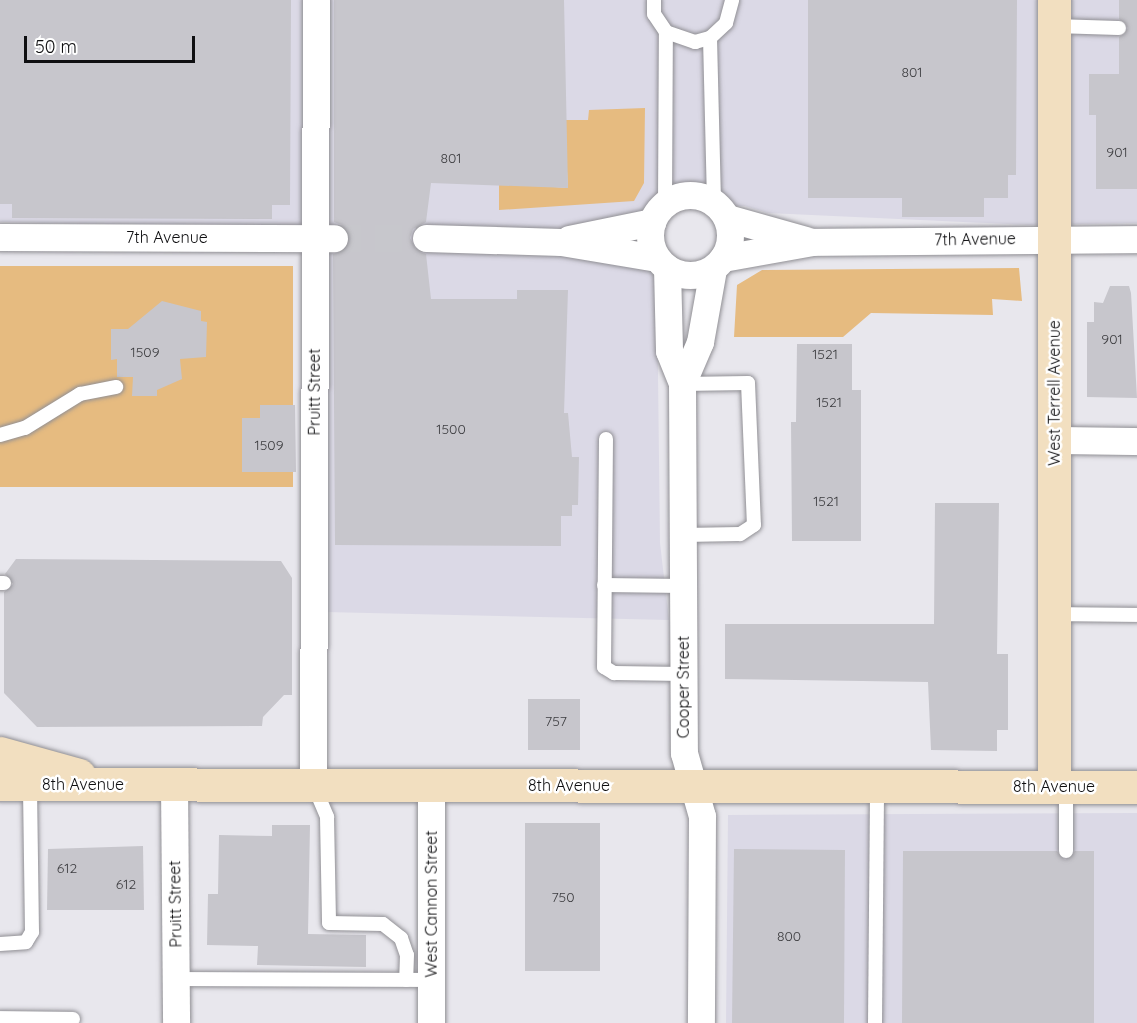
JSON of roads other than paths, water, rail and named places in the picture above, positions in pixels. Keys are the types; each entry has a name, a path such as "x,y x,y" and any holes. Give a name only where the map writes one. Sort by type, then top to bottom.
{"main road":[{"name":"West Terrell Avenue","path":"1054,13 1054,614 1060,786"},
{"path":"0,753 106,784"},
{"name":"8th Avenue","path":"15,784 1137,786"}],"street":[{"name":"Pruitt Street","path":"313,784 323,238 316,0"},
{"name":"7th Avenue","path":"561,242 582,233 659,213 694,195 720,210 813,242"},
{"path":"718,264 731,239 720,210"},
{"path":"659,213 662,263"},
{"name":"7th Avenue","path":"0,237 323,238"},
{"name":"7th Avenue","path":"426,238 561,242 662,263 690,276 718,264 813,242 1137,239"},
{"name":"Cooper Street","path":"662,263 669,351 682,384 684,753 696,785 702,816 701,1023"},
{"name":"Cooper Street","path":"682,384 700,342 718,264"},
{"path":"1054,440 1137,441"},
{"name":"Pruitt Street","path":"174,784 176,1023"},
{"name":"West Cannon Street","path":"431,784 418,980 431,1023"}],"lane":[{"path":"654,0 654,14 666,32 680,40 710,38 726,23 732,0"},
{"path":"1054,13 1119,28"},
{"path":"659,213 666,32"},
{"path":"710,38 720,210"},
{"path":"682,384 748,383 754,525 740,534 683,535"},
{"path":"0,435 25,428 80,394 116,387"},
{"path":"606,439 604,667 614,673 683,674"},
{"path":"604,585 683,586"},
{"path":"1054,614 1137,615"},
{"path":"0,944 26,942 32,932 15,784"},
{"path":"176,980 418,980 401,938 383,924 329,923 327,817 313,784"},
{"path":"875,1023 877,785"},
{"path":"1060,786 1066,851"},
{"path":"0,1018 73,1019"}],"tunnel":[{"path":"334,238 426,238"}]}
